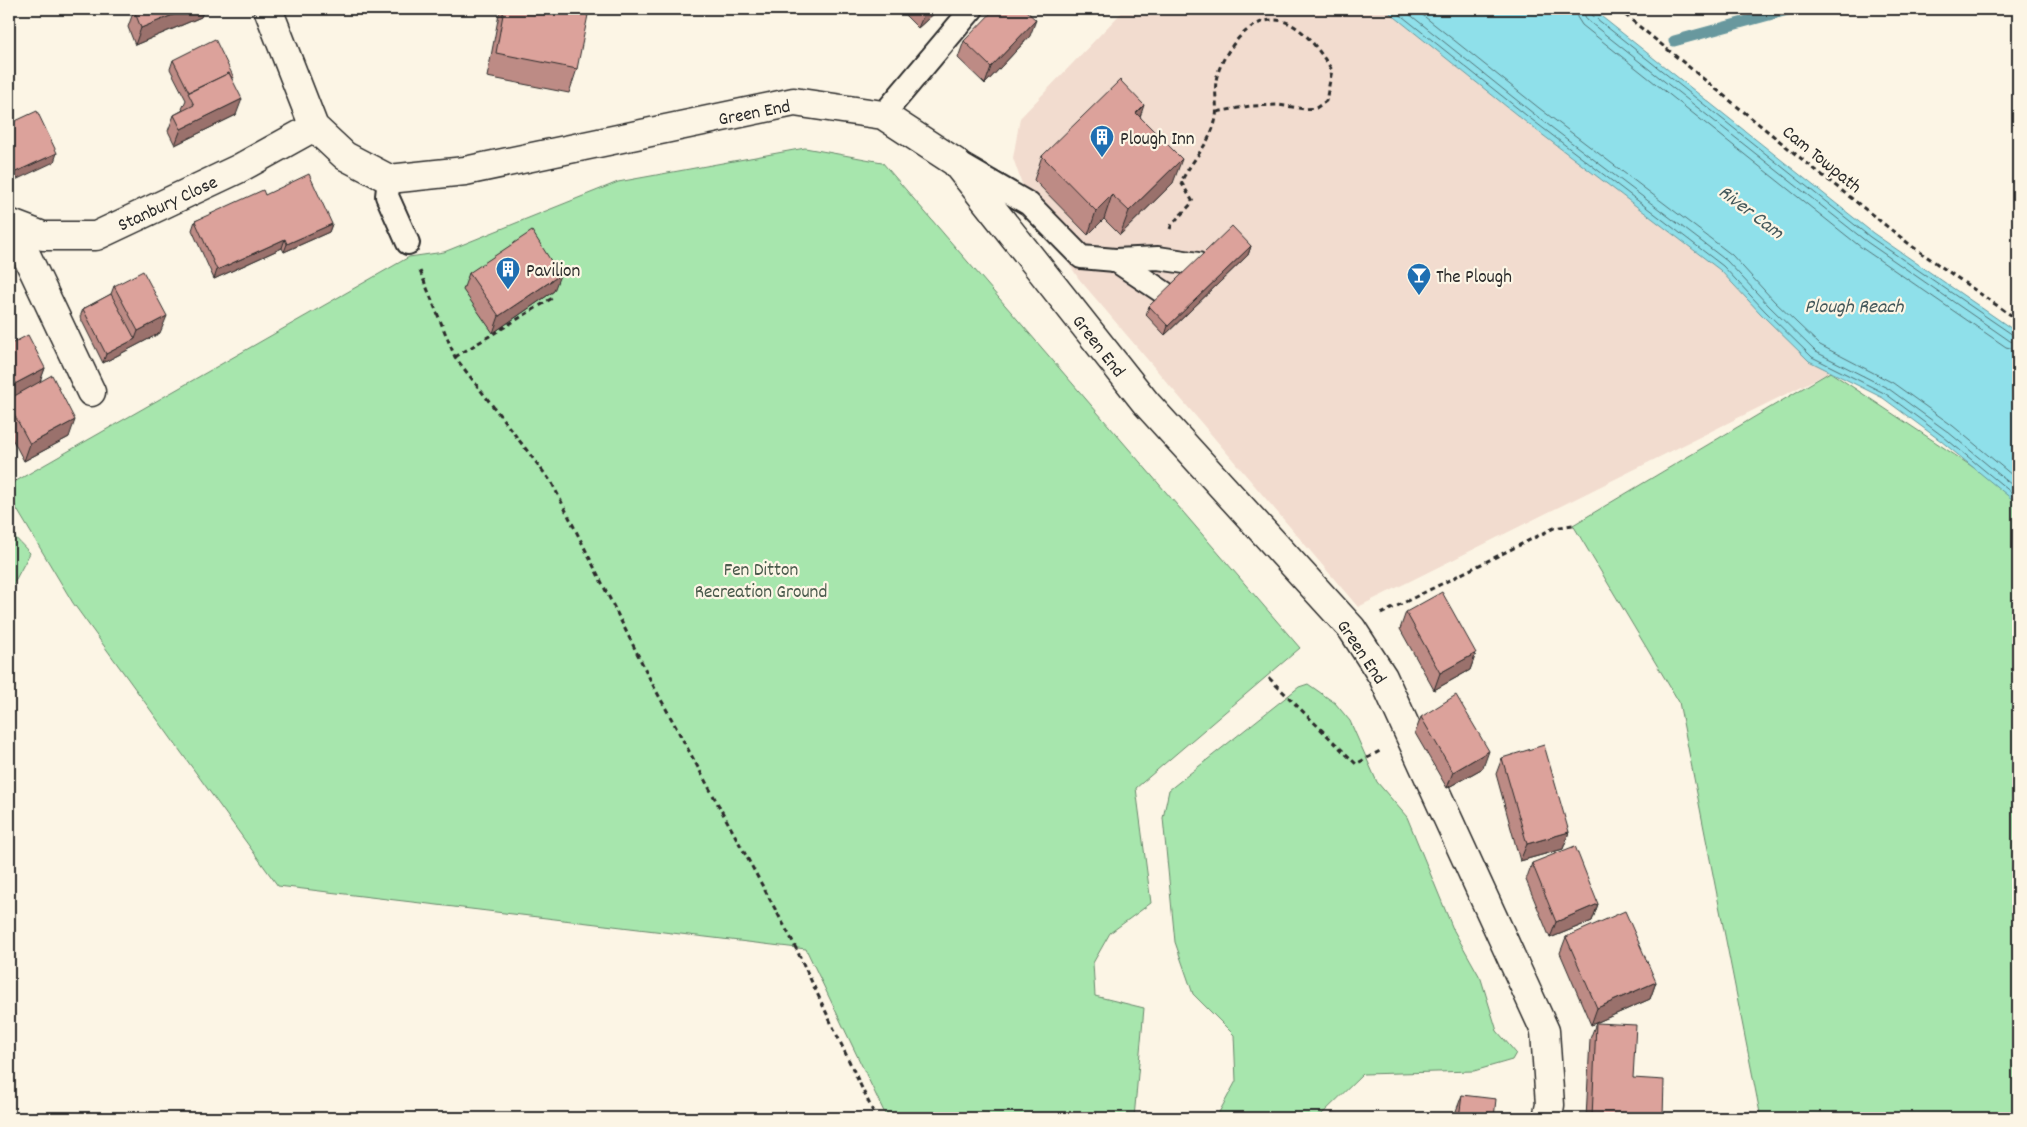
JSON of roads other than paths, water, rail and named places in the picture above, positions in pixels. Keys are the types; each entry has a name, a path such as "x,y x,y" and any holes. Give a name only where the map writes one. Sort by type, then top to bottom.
{"street":[{"path":"268,9 314,126 345,156 389,179"},
{"name":"Green End","path":"389,179 465,172 794,102 883,115 955,162 1146,403 1352,628 1383,677 1545,1031 1550,1105 1547,1118"},
{"name":"Stanbury Close","path":"10,224 43,236 96,236 238,169 314,126"},
{"name":"Stanbury Close","path":"10,224 91,392"}],"lane":[{"path":"883,115 972,9"},
{"path":"955,162 1029,204 1081,257 1115,260 1158,258 1198,264"},
{"path":"389,179 388,196 408,243"},
{"path":"1115,260 1166,294"}],"water":[{"name":"Plough Reach","path":"1385,9 1592,9 1873,233 2018,333 2018,504 1941,441 1883,398 1809,361 1720,270 1527,123"}],"waterway":[{"path":"1674,41 1791,9"}],"place":[{"name":"Plough Inn","path":"1102,158"},
{"name":"Pavilion","path":"508,290"},
{"name":"The Plough","path":"1419,296"}],"water label":[{"name":"River Cam","path":"1752,211"}],"park label":[{"name":"Fen Ditton Recreation Ground","path":"761,579"}]}
